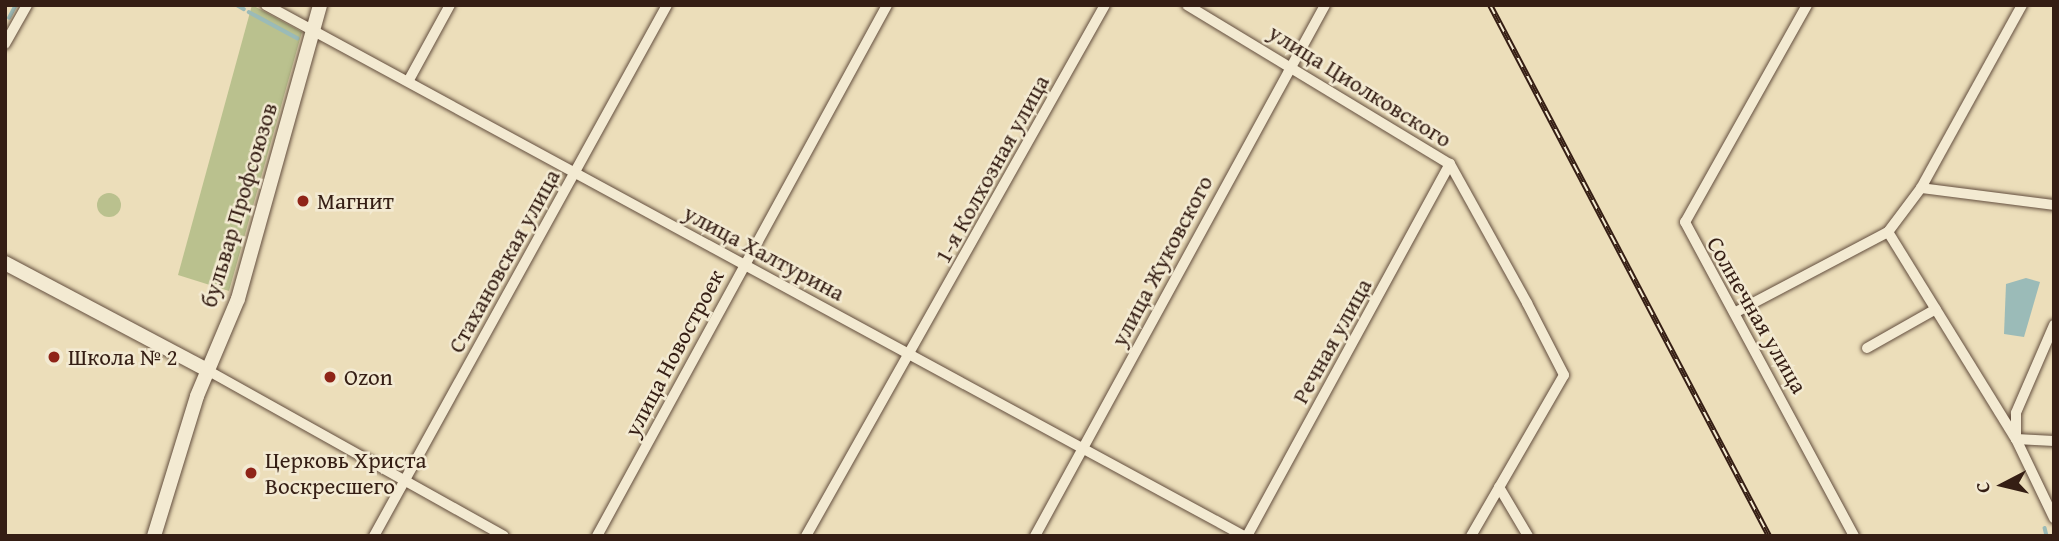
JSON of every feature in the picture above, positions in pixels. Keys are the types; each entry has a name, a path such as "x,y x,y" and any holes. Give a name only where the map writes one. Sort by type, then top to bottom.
{"main road":[{"name":"бульвар Профсоюзов","path":"154,536 207,370 238,299 320,5"},
{"path":"5,263 207,370"}],"street":[{"path":"5,44 9,27 27,5"},
{"name":"улица Халтурина","path":"266,5 314,26 410,78 743,266 912,352 1245,536"},
{"path":"410,78 450,5"},
{"name":"Стахановская улица","path":"374,536 667,5"},
{"name":"улица Новостроек","path":"597,536 887,5"},
{"name":"1-я Колхозная улица","path":"806,536 1105,5"},
{"name":"улица Циолковского","path":"1187,5 1290,62 1450,164 1564,375 1499,487"},
{"name":"улица Жуковского","path":"1035,536 1290,62 1325,5"},
{"name":"Солнечная улица","path":"1808,5 1685,222 1738,311 1854,536"},
{"path":"1738,311 1888,232 1921,188 2022,5"},
{"name":"Речная улица","path":"1245,536 1450,164"},
{"path":"1921,188 2054,205"},
{"path":"1888,232 2016,439 2054,518"},
{"path":"1867,348 1936,309"},
{"path":"2016,439 2016,413 2054,326"},
{"path":"207,370 504,536"},
{"path":"2016,439 2054,441"},
{"path":"1471,536 1499,487 1528,536"}],"green space":[{"path":"252,5 302,32 229,291 178,275"},
{"path":"109,193 117,197 121,205 117,213 109,217 101,213 97,205 101,197"}],"water":[{"path":"2026,278 2040,282 2024,337 2004,334 2006,284"}],"waterway":[{"path":"9,18 16,5"},
{"path":"237,5 244,9"},
{"path":"249,12 297,38"},
{"path":"2045,528 2047,536"}],"railway":[{"path":"1490,5 1769,536"}],"place":[{"name":"Магнит","path":"303,201"},
{"name":"Школа № 2","path":"54,357"},
{"name":"Ozon","path":"330,377"},
{"name":"Церковь Христа Воскресшего","path":"251,473"}]}
